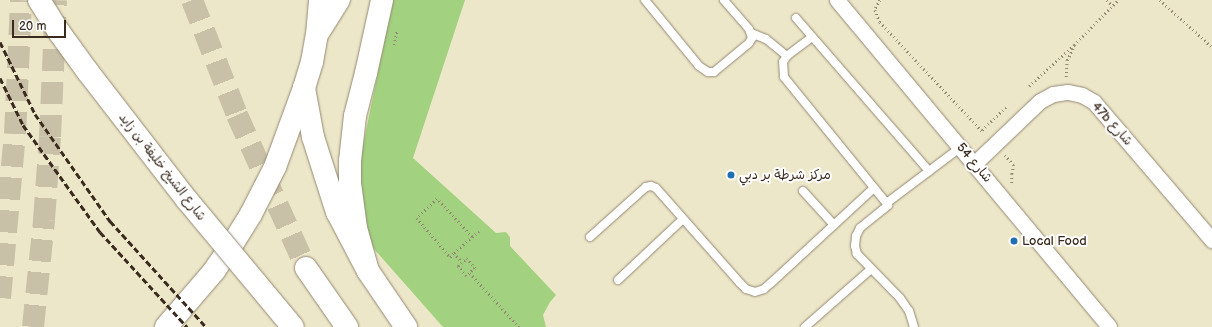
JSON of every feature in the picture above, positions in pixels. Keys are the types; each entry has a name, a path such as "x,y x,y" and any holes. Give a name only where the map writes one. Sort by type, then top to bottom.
{"main road":[{"name":"شارع الشيخ خليفة بن زايد","path":"39,0 59,32 88,72 187,200 293,327"},
{"path":"170,326 214,270 251,214 275,167 304,88 317,35 320,0"},
{"path":"317,35 339,0"},
{"path":"368,271 356,228 351,191 350,161 355,116 382,0"},
{"path":"304,88 313,137 328,189 337,212 368,271 406,327"},
{"path":"306,268 347,327"}],"street":[{"name":"شارع 54","path":"837,0 1109,327"},
{"name":"47b شارع","path":"974,164 1040,101 1053,94 1068,92 1082,95 1094,102 1212,240"}],"lane":[{"path":"644,0 699,66 708,72 714,72 750,43 751,33"},
{"path":"724,0 751,33 766,39 787,56"},
{"path":"796,18 929,171"},
{"path":"812,37 787,56 783,62 784,77 888,205"},
{"path":"914,327 909,311 900,298 857,254 855,246 856,236 860,228 888,205 888,202 960,147"},
{"path":"590,237 642,191 651,186 656,188 740,283 746,289 755,292 764,289 771,283 874,188"},
{"path":"803,192 834,225"},
{"path":"618,280 683,219"},
{"path":"805,327 871,269"}],"path":[{"path":"1107,0 1113,6"},
{"path":"1029,86 1074,45 1118,0"},
{"path":"1160,0 1212,47"},
{"path":"1068,92 1066,76 1067,60 1074,45"},
{"path":"982,130 1006,107"},
{"path":"472,237 437,199 418,218 450,257 479,231"},
{"path":"454,253 462,262"},
{"path":"467,258 476,268 470,272 466,276 458,266 467,258"},
{"path":"470,272 519,327"}],"green space":[{"path":"393,0 465,0 413,158 496,233 506,232 510,237 510,246 556,295 550,302 543,315 546,327 443,327 367,241 358,205 362,150"}],"tunnel":[{"path":"0,298 15,134 21,0"},
{"path":"33,327 44,220 50,137 56,0"},
{"path":"192,0 237,115 306,268"}],"railway":[{"path":"0,42 35,114 110,221 206,327"},
{"path":"0,78 23,125 100,232 187,327"}],"place":[{"name":"مركز شرطة بر دبي","path":"731,175"},
{"name":"Local Food","path":"1014,241"}]}
